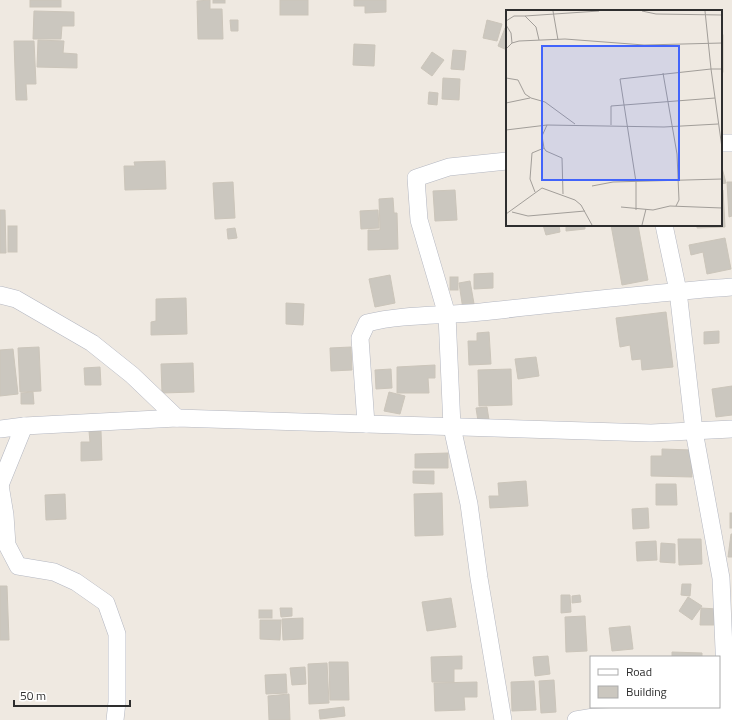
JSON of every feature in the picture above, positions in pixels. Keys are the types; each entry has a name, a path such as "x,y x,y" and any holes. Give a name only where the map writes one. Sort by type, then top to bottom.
{"street":[{"path":"722,144 732,143"},
{"path":"503,720 479,578 469,504 452,427 447,315 419,220 416,178 449,167 506,161"},
{"path":"576,720 594,717 729,715 721,578 694,431 678,291 664,226"},
{"path":"366,424 360,338 367,323 383,319 447,315 678,291 732,287"},
{"path":"0,295 16,298 92,343 132,375 177,418"},
{"path":"0,429 24,426 177,418 651,434 732,429"},
{"path":"24,426 0,485 5,515 4,547 18,566 54,572 76,582 106,603 117,634 117,702 115,720"}],"building":[{"path":"30,0 61,0 61,7 30,7"},
{"path":"210,0 210,9 222,9 223,39 198,39 197,1"},
{"path":"213,0 225,0 225,3 213,3"},
{"path":"280,0 308,0 308,15 280,15"},
{"path":"354,0 386,0 386,12 365,13 365,6 354,6"},
{"path":"34,11 74,12 74,26 62,26 61,39 33,39"},
{"path":"230,20 238,20 238,31 231,31"},
{"path":"487,20 502,24 497,41 483,38"},
{"path":"505,28 506,50 498,46"},
{"path":"722,35 723,35 722,72"},
{"path":"38,40 64,41 63,53 77,54 77,68 37,67"},
{"path":"14,41 34,41 36,84 26,84 27,100 16,100"},
{"path":"354,44 375,45 374,66 353,65"},
{"path":"453,50 466,51 464,70 451,69"},
{"path":"432,52 444,60 432,76 421,68"},
{"path":"443,78 460,79 459,100 442,99"},
{"path":"429,92 438,93 437,105 428,104"},
{"path":"165,161 166,189 125,190 124,166 135,166 134,162"},
{"path":"722,168 726,183 722,184"},
{"path":"233,182 235,218 215,219 213,183"},
{"path":"727,182 732,182 732,216 729,217"},
{"path":"455,190 457,220 435,221 433,191"},
{"path":"723,190 725,227 697,228 697,226 722,226"},
{"path":"393,198 394,213 397,213 398,249 368,250 368,230 380,230 379,199"},
{"path":"0,210 5,210 6,253 0,253"},
{"path":"378,210 379,228 361,229 360,211"},
{"path":"8,226 17,226 17,252 8,252"},
{"path":"543,226 559,226 560,232 546,235"},
{"path":"566,226 585,226 585,229 566,231"},
{"path":"611,226 638,226 648,280 622,285"},
{"path":"235,228 237,238 228,239 227,229"},
{"path":"725,238 731,269 707,274 703,252 691,255 689,245"},
{"path":"493,273 493,288 474,289 474,274"},
{"path":"390,275 395,303 375,307 369,279"},
{"path":"450,277 458,277 458,290 450,290"},
{"path":"470,281 476,315 464,316 459,283"},
{"path":"186,298 187,334 151,335 151,322 156,321 156,299"},
{"path":"286,303 304,304 303,325 286,324"},
{"path":"666,312 673,367 642,370 641,359 632,360 630,345 620,347 616,318"},
{"path":"719,331 719,343 704,344 704,332"},
{"path":"489,332 491,364 469,365 468,341 477,341 477,333"},
{"path":"39,347 41,391 20,392 18,348"},
{"path":"351,347 352,370 331,371 330,348"},
{"path":"13,349 18,394 0,396 0,350"},
{"path":"536,357 539,376 518,379 515,359"},
{"path":"193,363 194,392 162,393 161,364"},
{"path":"435,365 435,378 428,378 429,393 397,393 397,367"},
{"path":"100,367 101,385 85,385 84,368"},
{"path":"391,369 392,388 376,389 375,370"},
{"path":"511,369 512,405 479,406 478,370"},
{"path":"732,386 732,415 716,417 712,389"},
{"path":"33,392 34,404 21,404 21,393"},
{"path":"389,392 405,396 400,414 384,411"},
{"path":"487,407 489,420 478,421 476,408"},
{"path":"89,431 101,431 102,460 81,461 81,442 90,442"},
{"path":"662,449 692,450 692,477 651,476 651,456 662,456"},
{"path":"448,453 448,468 415,468 415,454"},
{"path":"413,471 434,471 434,484 413,483"},
{"path":"526,481 528,506 490,508 489,496 499,496 498,483"},
{"path":"656,484 676,484 677,505 656,505"},
{"path":"442,493 443,535 415,536 414,494"},
{"path":"65,494 66,519 46,520 45,495"},
{"path":"648,508 649,528 633,529 632,509"},
{"path":"730,513 732,513 732,528 730,528"},
{"path":"731,534 732,557 728,557"},
{"path":"678,539 701,539 702,564 679,565"},
{"path":"656,541 657,560 637,561 636,542"},
{"path":"661,543 675,544 675,563 660,562"},
{"path":"682,584 691,584 690,596 681,595"},
{"path":"0,586 7,586 9,640 0,640"},
{"path":"561,595 570,595 571,612 561,613"},
{"path":"580,595 581,602 572,603 572,596"},
{"path":"688,597 702,606 692,620 679,611"},
{"path":"451,598 456,627 427,631 422,602"},
{"path":"280,608 292,608 292,616 281,617"},
{"path":"701,608 717,609 717,625 700,625"},
{"path":"259,610 272,610 272,618 259,618"},
{"path":"585,616 587,651 566,652 565,617"},
{"path":"303,618 303,639 283,640 282,619"},
{"path":"260,620 281,620 280,640 260,639"},
{"path":"630,626 633,649 612,651 609,628"},
{"path":"672,652 702,653 702,656 672,656"},
{"path":"462,656 462,669 454,669 454,682 432,682 431,657"},
{"path":"548,656 550,674 535,676 533,657"},
{"path":"329,662 348,662 349,700 330,700"},
{"path":"327,663 329,703 309,704 308,664"},
{"path":"305,667 306,684 292,685 290,668"},
{"path":"286,674 287,693 266,694 265,675"},
{"path":"554,680 556,712 541,713 539,681"},
{"path":"534,681 536,710 512,711 511,682"},
{"path":"477,682 477,697 464,697 465,710 435,711 434,683"},
{"path":"289,694 290,720 269,720 268,696"},
{"path":"344,707 345,716 320,719 319,710"}]}
